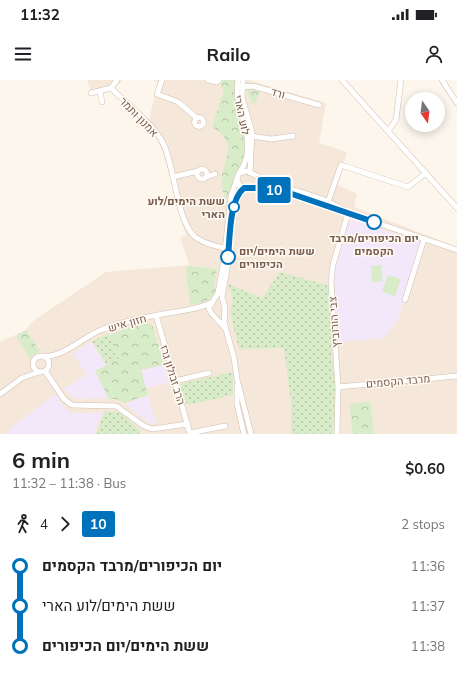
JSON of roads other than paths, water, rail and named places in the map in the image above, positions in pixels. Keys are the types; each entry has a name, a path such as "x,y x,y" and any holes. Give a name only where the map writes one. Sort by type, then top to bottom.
{"street":[{"name":"אמנון ותמר","path":"117,80 111,88 154,129 164,144 186,223 194,235 207,242 227,249"},
{"path":"162,80 157,94 178,102 197,118"},
{"path":"208,80 217,82 219,80"},
{"name":"לוע הארי","path":"238,80 239,87 237,98 250,136 251,174"},
{"name":"לוע הארי","path":"239,87 243,80"},
{"path":"388,131 396,120 401,80"},
{"path":"442,80 457,103"},
{"path":"344,81 457,208"},
{"name":"ורד","path":"239,87 253,86 319,105"},
{"path":"91,94 111,88"},
{"path":"100,92 102,102"},
{"path":"250,136 271,140 293,136"},
{"name":"לוע הארי","path":"227,249 229,206 238,176 244,164 250,136"},
{"path":"328,202 340,165 408,187 426,173"},
{"path":"173,177 201,169 205,170 206,176 215,174"},
{"path":"348,213 328,202 260,179 243,171 238,176 239,185 285,193 457,250"},
{"path":"251,174 253,180 236,199 217,294 209,308 224,328 234,358 237,379 251,434"},
{"name":"צבי הורוביץ","path":"337,434 338,387 331,281 333,265 348,213"},
{"path":"405,300 424,239"},
{"path":"224,328 225,312 222,295 227,249"},
{"path":"213,302 219,301 223,303"},
{"name":"חזון איש","path":"43,356 56,354 91,334 109,327 213,302"},
{"name":"חזון איש","path":"189,309 201,310 213,315"},
{"path":"213,315 221,316 225,312"},
{"name":"הרב זבולון גרז","path":"156,315 190,434"},
{"name":"חזון איש","path":"22,378 45,370 69,347"},
{"path":"45,370 35,370 33,364 37,357 43,356 48,360 45,370 64,399 72,405 116,406 144,426 152,429 188,424"},
{"name":"חזון איש","path":"0,394 29,372 33,364"},
{"path":"175,381 209,373"},
{"name":"מרבד הקסמים","path":"338,387 457,376"},
{"path":"237,379 237,404 244,434"},
{"path":"190,434 225,426"}],"place":[{"name":"ששת הימים/לוע הארי","path":"234,207"},
{"name":"יום הכיפורים/מרבד הקסמים","path":"374,222"},
{"name":"ששת הימים/יום הכיפורים","path":"228,257"}]}
